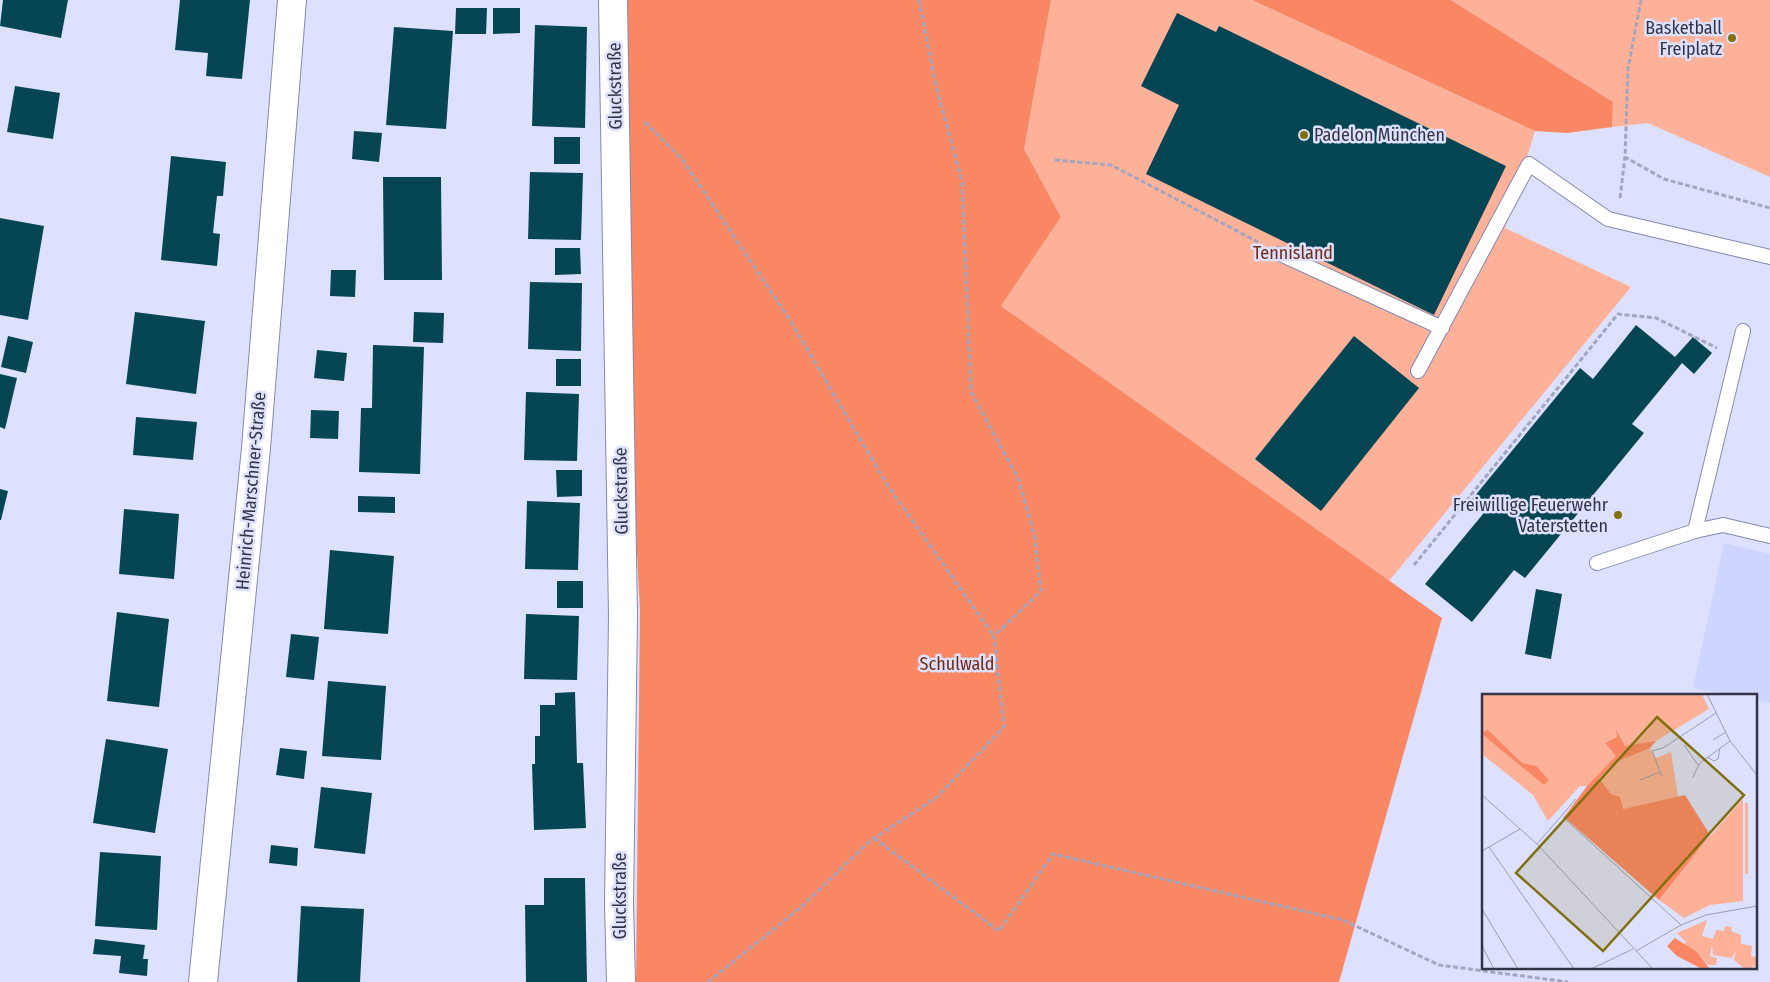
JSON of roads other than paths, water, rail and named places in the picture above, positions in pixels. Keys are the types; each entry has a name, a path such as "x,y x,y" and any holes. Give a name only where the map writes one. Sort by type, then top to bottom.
{"street":[{"name":"Heinrich-Marschner-Straße","path":"203,982 255,458 292,0"},
{"name":"Gluckstraße","path":"613,0 623,616 619,904 621,982"}],"lane":[{"path":"1418,371 1529,164 1608,219 1770,257"},
{"path":"1280,254 1442,328"},
{"path":"1695,531 1743,331"},
{"path":"1597,563 1695,531 1723,525 1770,536"}],"place":[{"name":"Basketball Freiplatz","path":"1732,38"},
{"name":"Padelon München","path":"1304,135"},
{"name":"Freiwillige Feuerwehr Vaterstetten","path":"1618,515"}],"park label":[{"name":"Tennisland","path":"1293,253"},
{"name":"Schulwald","path":"957,664"}]}
